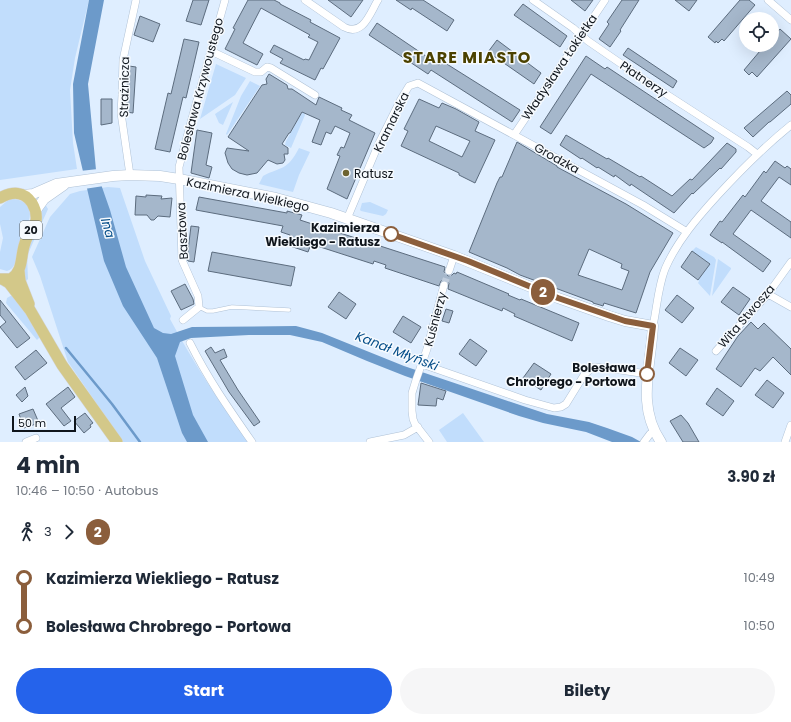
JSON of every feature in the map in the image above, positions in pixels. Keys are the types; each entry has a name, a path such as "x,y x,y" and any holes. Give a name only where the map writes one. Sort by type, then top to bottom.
{"main road":[{"path":"2,196 13,193 24,195"},
{"name":"20","path":"24,195 30,200 36,210 36,221 25,242 19,271 20,282 30,310"},
{"name":"20","path":"2,279 11,278 19,271"},
{"name":"20","path":"2,279 9,283 30,310 62,365 117,442"}],"street":[{"name":"Strażnicza","path":"130,175 121,113 123,60 136,0"},
{"name":"Bolesława Krzywoustego","path":"179,179 181,156 225,0"},
{"path":"305,0 344,27 354,30 363,26 378,0"},
{"name":"Płatnerzy","path":"533,0 582,35 588,41 757,154"},
{"name":"Władysława Łokietka","path":"514,135 605,0"},
{"path":"768,0 791,20"},
{"path":"211,51 255,72 261,72 267,67 271,68 315,95"},
{"name":"Kramarska","path":"347,219 379,144 407,89 409,86 418,83 425,87"},
{"name":"Grodzka","path":"425,87 643,205 687,232"},
{"path":"661,442 654,431 650,420 647,402 647,374 653,326 665,269 687,232 708,206 757,154 791,125"},
{"name":"Kazimierza Wielkiego","path":"24,195 33,194 56,184 130,175 160,176 276,198 347,219 454,256 565,301 625,321 653,326"},
{"name":"Basztowa","path":"179,179 182,260 198,296 199,307"},
{"name":"Kazimierza Wielkiego","path":"36,210 44,200 65,184"},
{"path":"449,271 454,256"},
{"name":"Wita Stwosza","path":"716,351 768,294 791,262"},
{"name":"Kuśnierzy","path":"429,442 413,419 412,393 427,349 444,285"},
{"path":"768,294 791,307"},
{"path":"184,320 199,307"},
{"path":"190,343 218,394 252,442"},
{"path":"421,366 554,408 561,407 566,404 584,375 593,367 647,374"},
{"path":"785,442 791,425"},
{"path":"370,442 404,435 418,427"},
{"path":"644,442 654,431"},
{"path":"26,442 36,438"}],"lane":[{"path":"199,307 207,312 232,307 289,310"}],"shaded area":[{"path":"0,0 89,0 75,58 70,90 73,143 77,169 0,180"},
{"path":"216,64 246,78 235,95 200,119"},
{"path":"250,81 260,86 227,135 226,134 241,96"},
{"path":"233,102 223,125 219,123 215,114"},
{"path":"303,111 305,115 291,148 285,145 286,141"},
{"path":"299,148 310,152 293,192 259,184 263,176 284,167 291,161"},
{"path":"108,187 120,188 145,261 171,316 170,319 207,382 248,442 123,442 68,362 40,276 32,257 50,217 70,194"},
{"path":"11,199 19,200 26,204 30,214 28,224 19,244 15,264 7,271 0,269 0,252 3,238 0,224 0,207"},
{"path":"370,202 388,210 386,214 383,216 360,210 362,203"},
{"path":"45,204 48,209 27,256 28,279 24,283 25,265 30,242"},
{"path":"696,247 714,257 716,260 710,296 698,283 698,280 710,264 692,251"},
{"path":"718,259 731,269 712,296"},
{"path":"14,294 40,335 37,340 6,303 7,298"},
{"path":"463,413 484,442 447,442 439,430"}],"water":[{"name":"Ina","path":"89,0 104,0 88,84 96,170 110,210 126,267 154,328 163,333 171,334 192,327 296,326 322,333 404,366 496,397 547,414 589,422 632,437 641,442 612,442 586,432 543,423 519,416 405,376 322,342 290,335 249,335 191,338 180,342 175,356 193,415 208,442 187,442 182,433 157,358 123,306 104,261 74,133 73,84"}],"pier":[{"path":"98,169 104,186 84,189 80,171"}],"building":[{"path":"193,0 209,0 201,25 186,21"},
{"path":"248,0 274,0 340,38 323,69 321,68 315,80 280,63 283,59 270,52 274,45 304,60 309,60 318,42 308,37 310,35 261,8 243,43 263,54 257,65 225,49 235,29 233,28"},
{"path":"328,0 363,0 351,17"},
{"path":"396,0 423,0 454,20 447,31 412,8 411,10"},
{"path":"571,0 593,0 585,11"},
{"path":"622,0 639,0 610,47 599,39 609,24 607,22"},
{"path":"675,0 697,0 689,11"},
{"path":"740,0 749,0 755,5 749,12 739,12 739,24 724,41 722,39 718,43 716,41 715,43 708,37"},
{"path":"523,4 567,36 560,47 514,15"},
{"path":"140,16 160,24 153,42 134,35"},
{"path":"377,23 439,65 442,61 520,110 512,122 431,70 428,74 369,35"},
{"path":"780,29 791,39 757,77 752,72 749,75 744,70 759,52 779,52"},
{"path":"184,39 199,42 186,98 183,97 170,152 155,149 168,93 171,94"},
{"path":"497,40 541,73 534,84 488,52"},
{"path":"628,48 677,81 673,88 623,55"},
{"path":"586,56 605,69 607,67 714,138 711,143 704,148 591,74 551,134 540,127"},
{"path":"129,66 136,67 133,113 126,112"},
{"path":"269,74 287,85 288,89 292,89 316,105 319,97 342,108 341,110 352,115 349,120 375,133 347,199 327,189 340,156 337,155 341,147 344,148 350,133 335,126 331,134 326,132 321,145 312,142 320,120 302,112 282,144 288,148 288,154 284,154 285,160 283,163 277,164 268,160 257,173 247,175 232,169 228,163 225,153 227,148 249,151 228,137 262,85 267,84 266,79"},
{"path":"787,91 791,95 791,104 753,137 744,128"},
{"path":"101,99 112,99 112,123 101,125"},
{"path":"419,99 439,108 442,103 456,109 479,122 475,131 495,140 475,183 459,175 459,173 401,146 408,131 404,129","holes":["436,126 470,141 462,157 429,141"]},
{"path":"197,130 212,133 206,165 212,167 209,178 191,173"},
{"path":"566,135 607,159 608,158 640,177 641,176 672,196 690,179 692,180 727,143 736,149 736,152 721,169 720,168 693,194 692,193 674,213 631,184 630,186 615,175 614,177 598,167 597,168 560,145"},
{"path":"517,142 557,167 626,204 673,233 650,272 636,313 604,303 603,306 593,303 520,275 469,252 497,183 500,177 502,177","holes":["589,249 622,264 621,268 629,271 622,290 578,275"]},
{"path":"775,161 785,168 787,166 791,169 791,185 779,177 761,201 791,222 791,238 751,210 733,234 771,261 763,272 710,235 720,221 722,222 743,195 745,197 764,171 766,173"},
{"path":"146,195 162,196 161,199 172,198 170,217 158,216 154,220 151,220 147,215 135,215 136,196 146,197"},
{"path":"199,197 287,213 287,211 302,215 300,220 445,267 444,272 448,276 454,273 456,274 457,272 509,294 508,295 579,323 572,341 514,316 515,314 503,308 502,311 448,289 449,283 446,280 441,281 439,286 385,268 386,265 374,261 373,264 311,244 308,252 287,245 290,235 281,232 283,226 196,210"},
{"path":"191,226 199,227 194,262 188,261 187,259"},
{"path":"692,251 710,264 698,280 681,267"},
{"path":"212,252 295,267 291,286 208,271"},
{"path":"185,284 194,304 181,310 171,291"},
{"path":"733,287 750,299 739,315 721,302"},
{"path":"339,292 356,304 346,319 328,307"},
{"path":"677,295 694,308 682,323 665,310"},
{"path":"0,300 30,338 17,348 0,327 6,322 0,315"},
{"path":"446,309 453,311 449,323 442,321"},
{"path":"403,316 421,327 411,343 393,332"},
{"path":"751,322 758,329 764,323 791,349 791,375 773,357 760,371 755,368 741,387 716,369 738,336"},
{"path":"470,339 487,351 476,366 459,354"},
{"path":"211,347 215,353 224,349 227,357 220,360 260,422 254,426 229,392 205,351"},
{"path":"680,348 698,360 686,376 669,363"},
{"path":"36,350 47,363 25,380 15,367"},
{"path":"534,363 551,374 541,390 523,378"},
{"path":"767,380 784,393 773,408 755,395"},
{"path":"421,383 446,391 443,400 437,398 436,406 418,405"},
{"path":"25,387 28,396 22,402 16,395"},
{"path":"68,387 75,397 61,408 71,421 64,426 46,404"},
{"path":"717,388 734,401 723,416 706,404"},
{"path":"33,409 39,423 24,428 19,414"},
{"path":"85,413 93,423 84,433 74,421"},
{"path":"681,415 688,423 699,442 683,442 670,421"}],"waterway":[{"path":"66,348 112,404 140,442"}],"tunnel":[{"path":"444,285 449,271"}],"bus line":[{"name":"2","path":"391,234 468,261 516,282 609,316 625,321 653,326 647,374"}],"place":[{"name":"Ratusz","path":"346,173"},
{"name":"Kazimierza Wiekliego - Ratusz","path":"391,234"},
{"name":"Bolesława Chrobrego - Portowa","path":"647,374"}],"district":[{"name":"STARE MIASTO","path":"467,57"}],"water label":[{"name":"Kanał Młyński","path":"397,351"}]}
